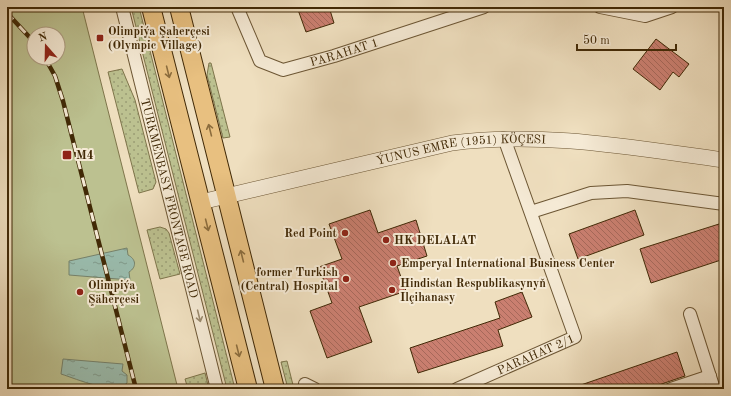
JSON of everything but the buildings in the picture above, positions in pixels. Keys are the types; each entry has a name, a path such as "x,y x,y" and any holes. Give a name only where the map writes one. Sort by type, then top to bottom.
{"main road":[{"path":"151,7 248,389"},
{"path":"179,7 275,389"}],"street":[{"name":"TURKMENBASY FRONTAGE ROAD","path":"122,7 217,389"},
{"name":"PARAHAT 1","path":"237,7 260,61 283,70 334,56 484,7"},
{"path":"600,7 645,16 672,7"},
{"name":"ÝUNUS EMRE (1951) KÖÇESI","path":"201,202 452,143 504,138 567,139 724,160"},
{"name":"PARAHAT 2/1","path":"462,388 575,337 504,138"},
{"path":"531,212 591,193 626,191 724,204"},
{"path":"690,314 714,389"},
{"path":"672,389 710,376"}],"green space":[{"name":"Olimpiýa Şäherçesi","path":"7,7 82,7 178,389 7,389"},
{"path":"131,7 139,7 235,389 227,389"},
{"path":"209,63 211,63 230,137 223,138 207,75"},
{"path":"122,69 135,100 156,182 153,189 139,193 108,72"},
{"path":"160,227 166,229 169,233 180,274 160,279 147,230"},
{"path":"287,361 294,389 288,389 281,362"},
{"path":"205,373 209,389 188,389 185,379"}],"water":[{"path":"127,248 128,255 134,261 133,268 129,272 130,280 69,275 69,261"},
{"path":"63,359 123,364 122,371 127,375 127,383 121,387 105,387 61,374"}],"railway":[{"path":"7,13 26,33"},
{"path":"49,66 55,76 63,101 136,389"}],"place":[{"name":"Olimpiýa Şaherçesi (Olympic Village)","path":"100,38"},
{"name":"M4","path":"67,155"},
{"name":"Red Point","path":"345,233"},
{"name":"HK DELALAT","path":"386,240"},
{"name":"Emperyal International Business Center","path":"393,263"},
{"name":"former Turkish (Central) Hospital","path":"346,279"},
{"name":"Hindistan Respublikasynyň Ilçihanasy","path":"392,290"},
{"name":"Olimpiýa Şäherçesi","path":"80,292"}]}
